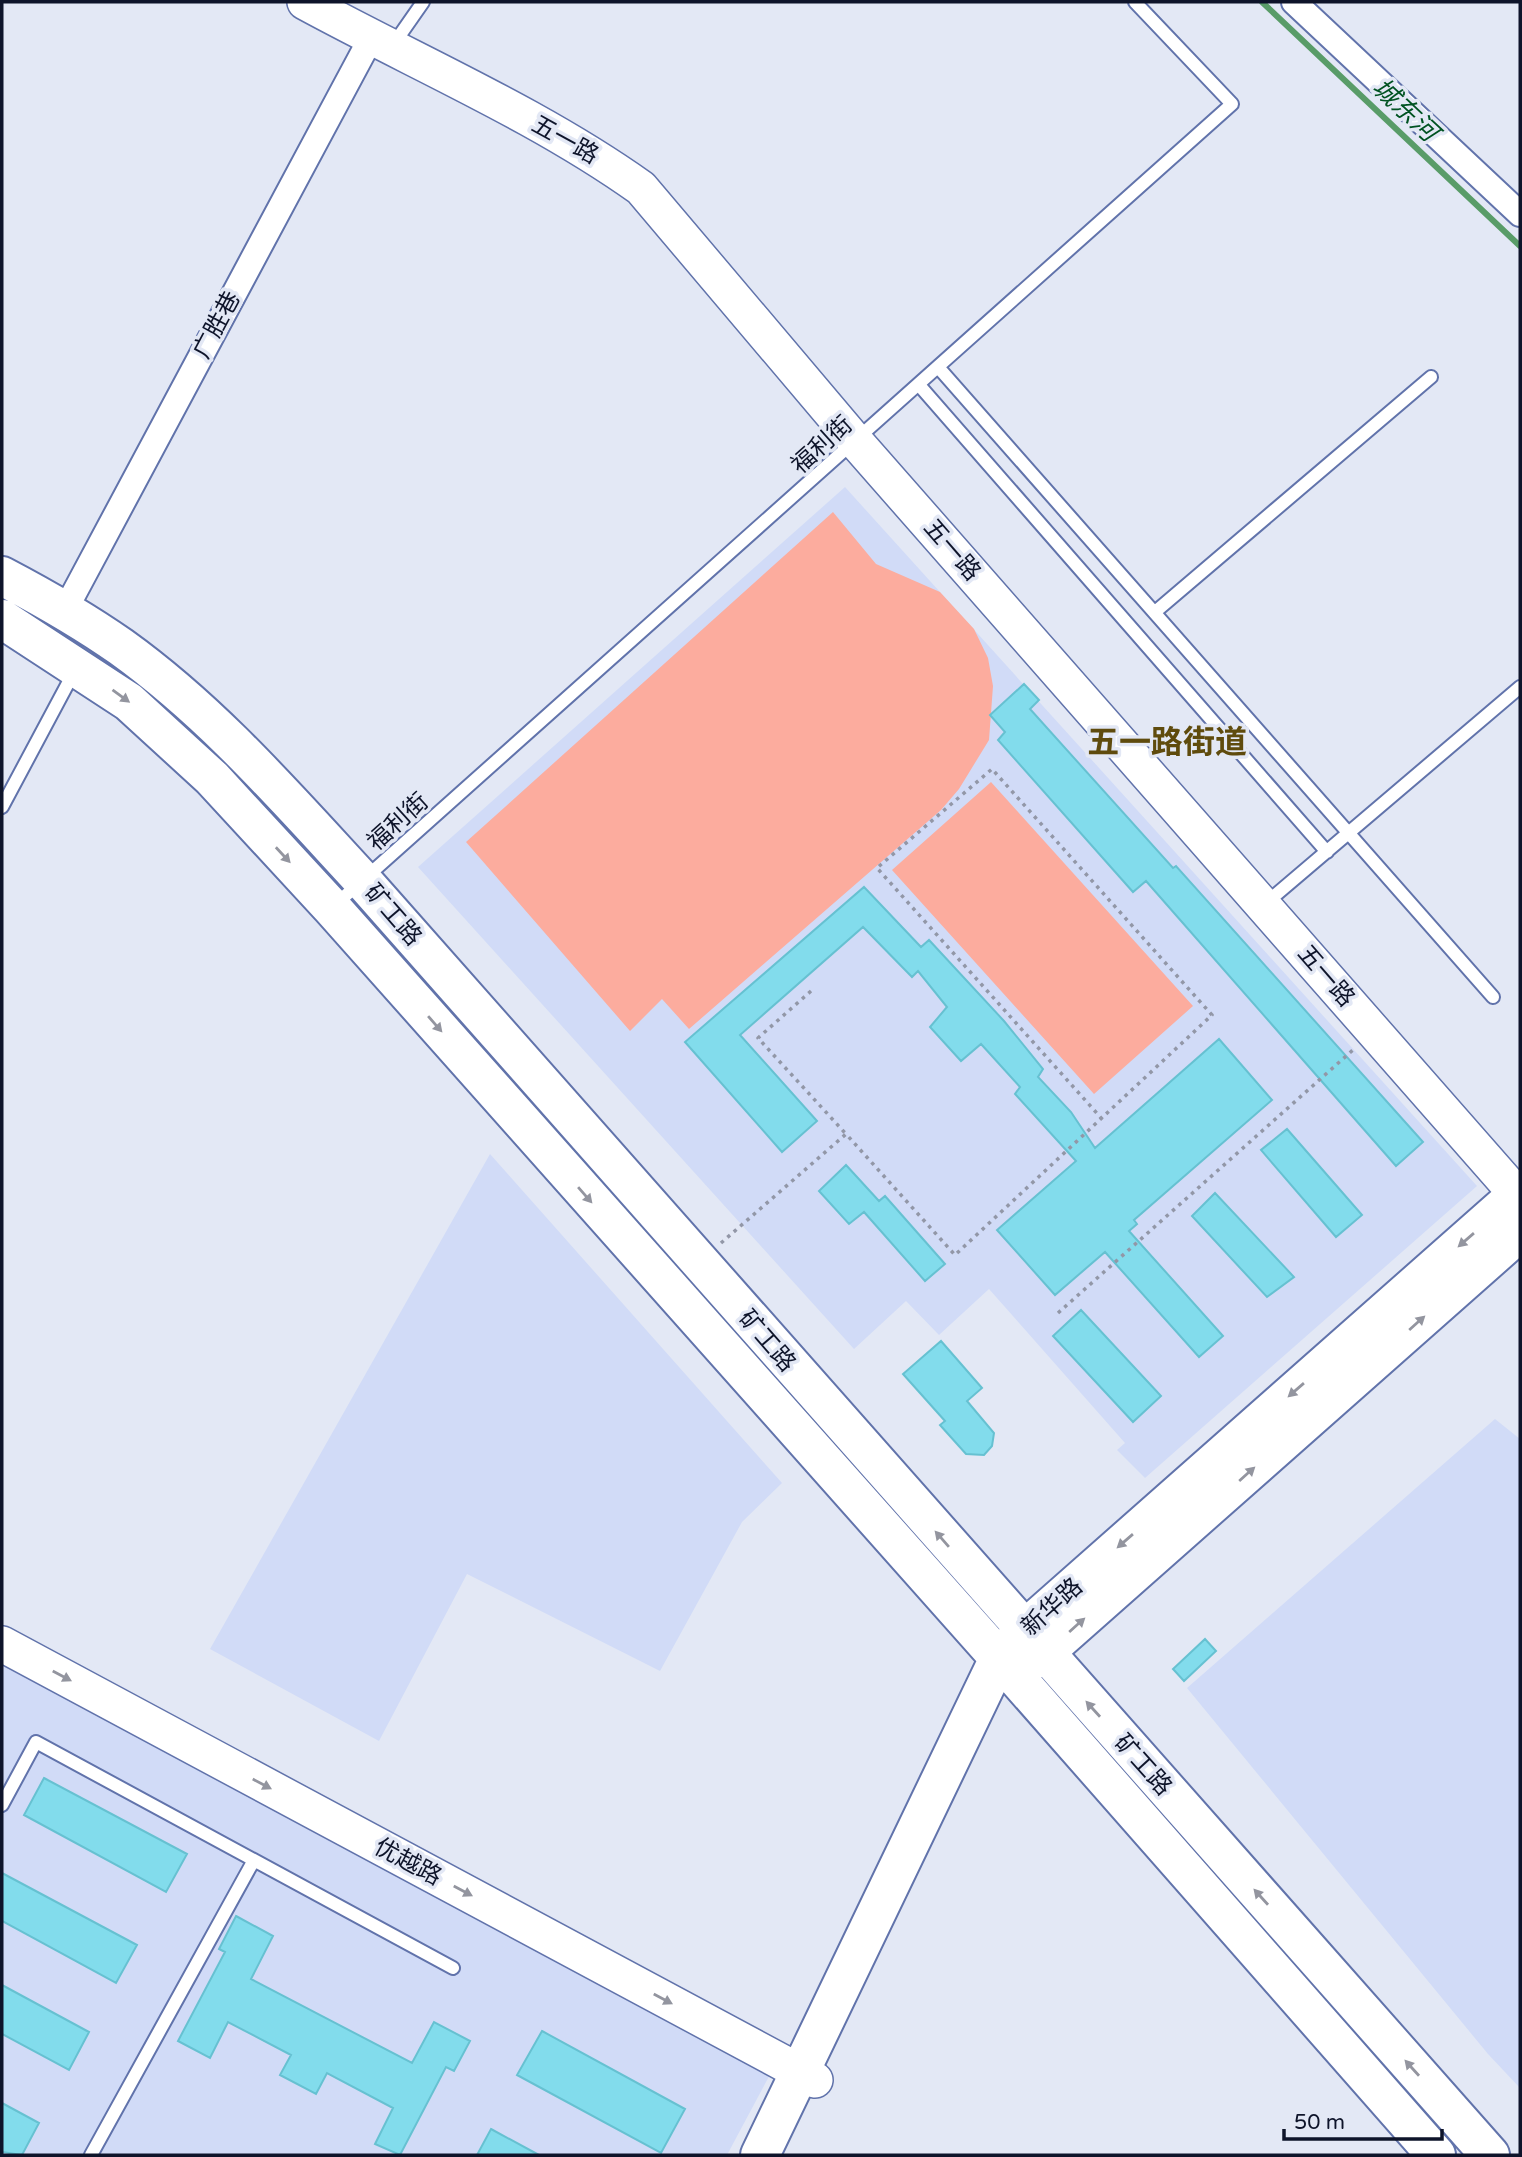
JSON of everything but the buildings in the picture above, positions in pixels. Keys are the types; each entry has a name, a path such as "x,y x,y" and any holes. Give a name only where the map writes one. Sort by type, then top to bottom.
{"main road":[{"name":"矿工路","path":"2,576 120,647 209,720 251,760 363,881 699,1263 1436,2155"},
{"name":"矿工路","path":"2,619 129,702 212,778 1020,1654 1490,2155"},
{"name":"新华路","path":"760,2155 808,2076 1020,1654 1517,1194"},
{"name":"新华路","path":"777,2155 808,2076"}],"street":[{"name":"五一路","path":"305,2 579,147 641,188 856,442 1517,1194"},
{"path":"1294,2 1520,214"},
{"name":"广胜巷","path":"64,612 380,43"},
{"name":"优越路","path":"2,1644 808,2076"}],"lane":[{"path":"380,43 423,2"},
{"name":"福利街","path":"332,908 1232,104 1135,2"},
{"path":"939,367 1493,997"},
{"path":"1154,612 1431,377"},
{"path":"919,385 1327,852"},
{"path":"2,807 77,666"},
{"path":"1264,905 1520,687"},
{"path":"2,1805 36,1742 453,1968"},
{"path":"91,2155 254,1860"}],"path":[{"path":"811,991 758,1038 955,1255 1103,1120 1212,1014 992,769 877,868 1103,1120"},
{"path":"1058,1313 1353,1049"},
{"path":"699,1263 846,1134"}],"shaded area":[{"path":"845,487 1477,1186 1145,1478 1117,1450 1125,1443 989,1289 939,1335 906,1301 854,1349 418,867"},
{"path":"833,512 876,564 940,592 974,629 988,658 993,686 989,740 959,789 941,810 689,1029 662,999 630,1031 466,842"},
{"path":"991,782 1193,1006 1094,1094 892,870"},
{"path":"490,1154 782,1483 742,1522 660,1671 467,1574 379,1741 210,1649"},
{"path":"1495,1419 1520,1439 1520,2088 1488,2054 1187,1688"},
{"path":"2,1661 774,2067 727,2155 2,2155"}],"waterway":[{"name":"城东河","path":"1262,2 1520,246"}],"district":[{"name":"五一路街道","path":"1167,743"}]}
